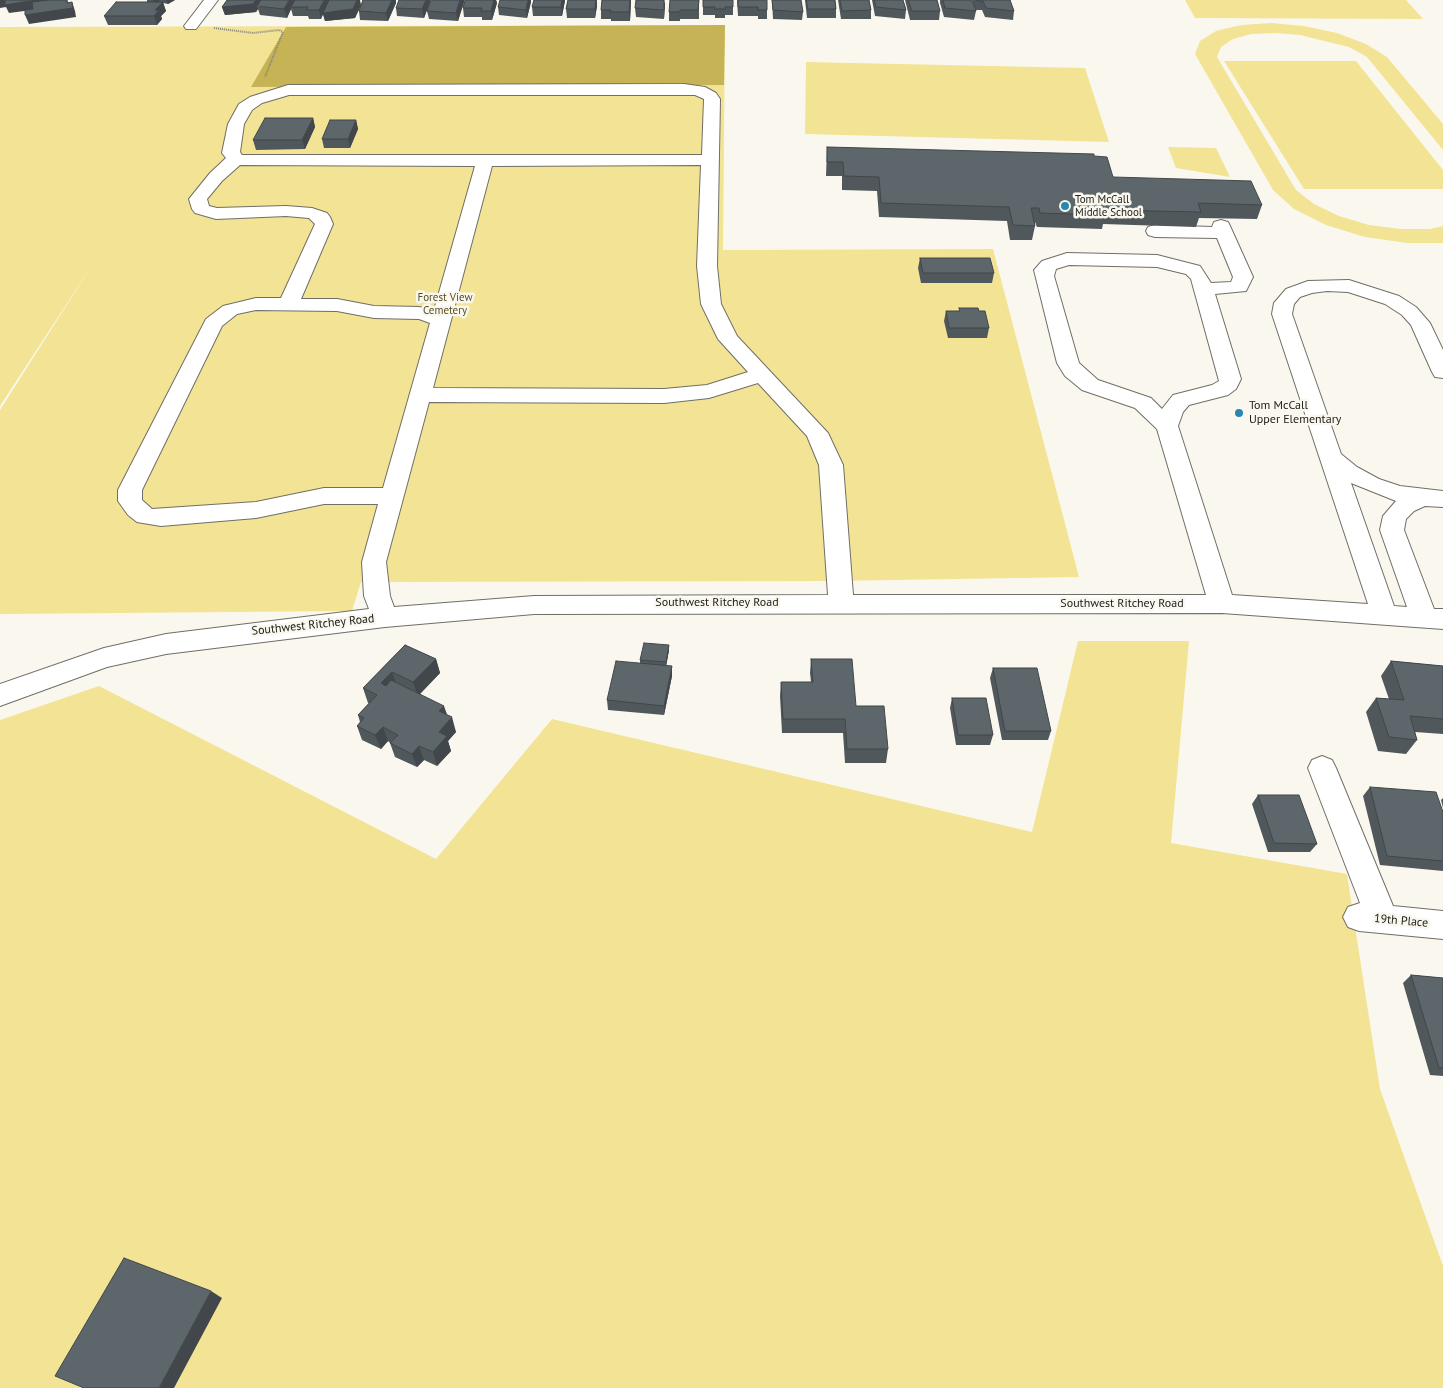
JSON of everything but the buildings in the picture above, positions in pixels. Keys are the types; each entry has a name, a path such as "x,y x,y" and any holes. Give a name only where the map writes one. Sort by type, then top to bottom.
{"street":[{"path":"191,26 211,0"},
{"path":"710,160 248,161 236,158 231,153 236,124 246,107 256,100 288,90 306,88 692,89 705,93 712,99 707,266 711,304 728,339 817,433 831,465 841,603"},
{"path":"236,158 216,176 198,200 201,209 226,215 286,211 312,213 321,217 324,224 289,303"},
{"path":"385,618 377,596 374,562 486,160"},
{"path":"1155,231 1222,230 1244,277 1242,284 1239,287 1227,290 1204,289"},
{"path":"1167,426 1172,411 1181,400 1220,390 1228,384 1230,379 1200,278 1193,270 1170,262 1067,259 1049,265 1044,270 1044,276 1069,365 1080,380 1143,403 1167,426 1222,604"},
{"path":"1384,614 1282,314 1284,302 1292,294 1308,287 1327,285 1356,288 1392,300 1409,311 1420,323 1443,372"},
{"path":"392,496 324,496 256,510 161,518 146,516 136,509 130,500 130,490 213,323 220,316 243,306 289,303 337,305 374,312 419,313 433,316 441,321"},
{"path":"420,395 664,396 709,391 762,375"},
{"path":"1108,391 1201,394"},
{"path":"1331,458 1349,472 1371,484 1396,493 1433,498"},
{"path":"1433,498 1406,505 1395,516 1392,530 1434,618"},
{"name":"Southwest Ritchey Road","path":"0,695 60,672 136,650 217,636 501,607 573,603 1222,604 1434,618"},
{"name":"19th Place","path":"1322,768 1370,918 1443,925"}],"path":[{"path":"191,26 253,33 279,30 283,32 256,100"}],"green space":[{"path":"1185,0 1406,0 1423,19 1195,18"},
{"path":"1271,23 1304,26 1337,33 1366,44 1387,57 1443,124 1443,150 1367,57 1349,47 1300,35 1275,33 1251,34 1233,39 1221,47 1217,57 1296,190 1314,204 1339,216 1369,225 1401,229 1430,229 1443,226 1443,243 1407,243 1365,237 1326,225 1294,209 1273,190 1195,54 1200,41 1216,31 1241,25"},
{"name":"Forest View Cemetery","path":"725,25 723,250 993,249 1079,577 832,581 361,582 352,611 0,614 0,410 94,262 0,406 0,27"},
{"path":"1224,61 1356,61 1443,170 1443,189 1304,189"},
{"path":"806,62 1085,68 1109,142 805,134"},
{"path":"1168,147 1216,148 1230,177 1176,168"},
{"path":"1078,641 1189,641 1171,843 1347,874 1380,1089 1443,1266 1443,1388 0,1388 0,720 99,686 436,859 552,719 1032,832"}],"shaded area":[{"path":"725,25 724,85 251,87 286,27"}],"place":[{"name":"Tom McCall Middle School","path":"1065,206"},
{"name":"Tom McCall Upper Elementary","path":"1239,413"}]}
